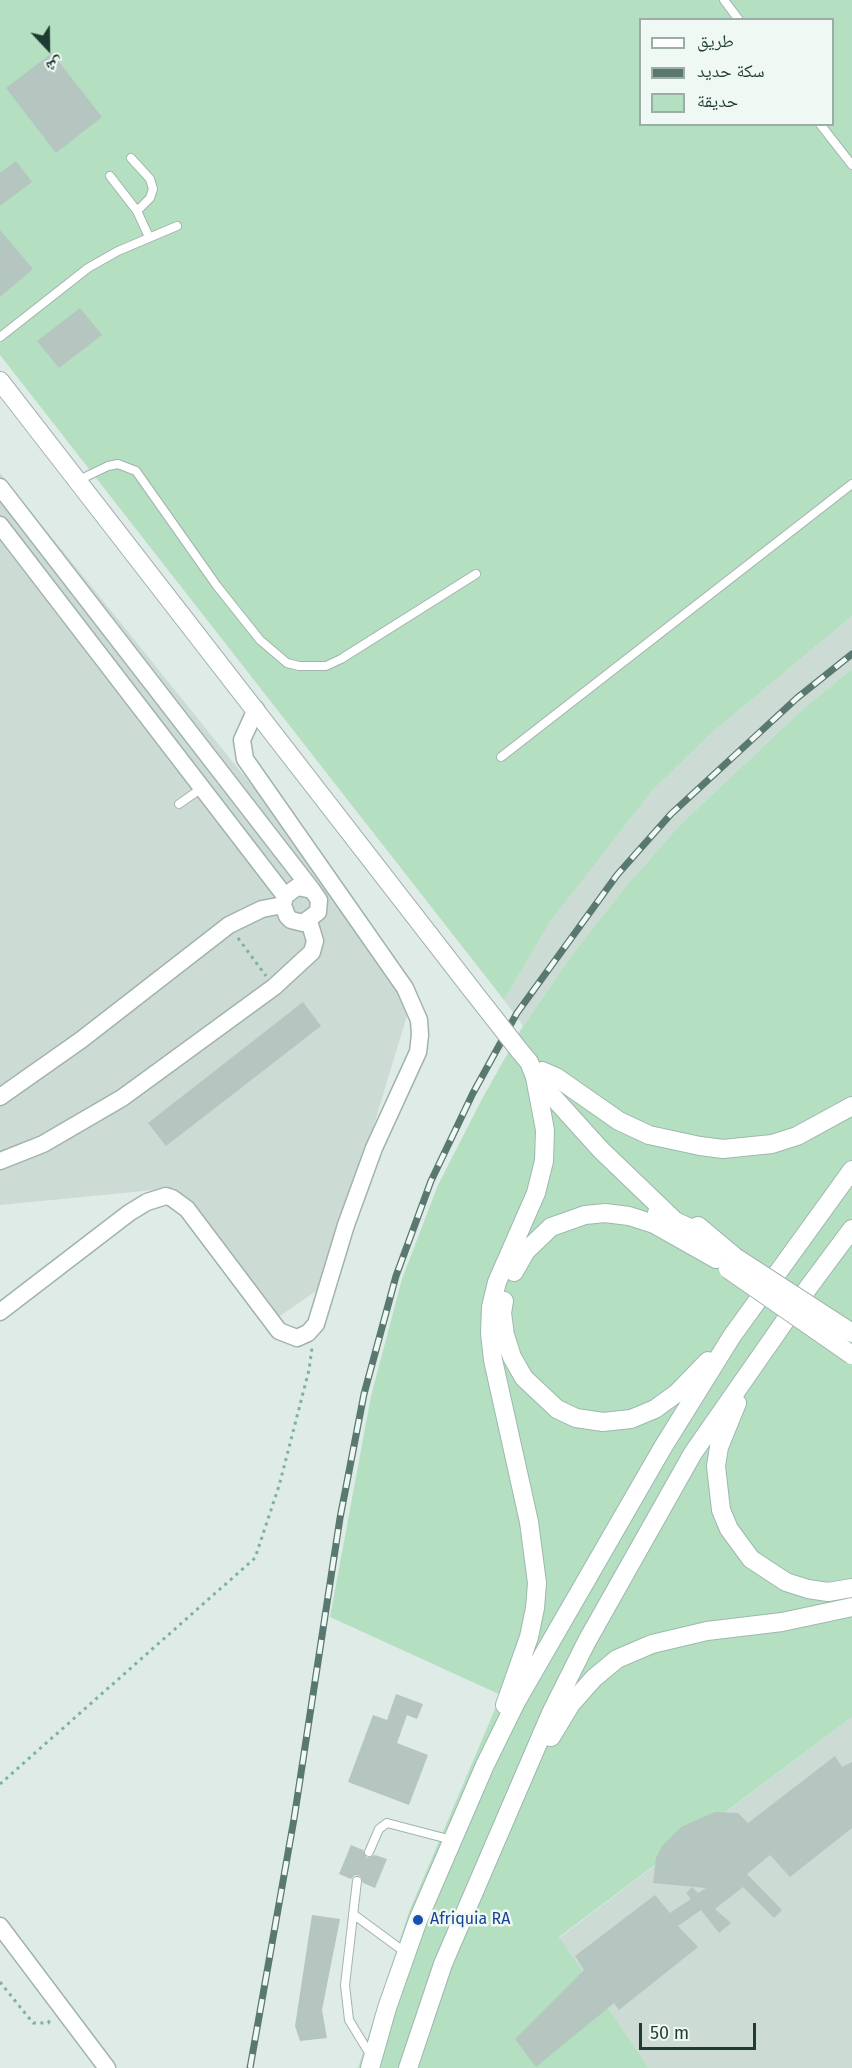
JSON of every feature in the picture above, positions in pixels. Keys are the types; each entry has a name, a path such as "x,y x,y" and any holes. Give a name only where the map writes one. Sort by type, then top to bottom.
{"main road":[{"path":"0,381 256,708 472,990 601,1150 675,1221 726,1262 852,1355"},
{"path":"531,1065 556,1077 629,1126 648,1135 723,1149 772,1144 797,1136 852,1106"},
{"path":"531,1065 595,1130 708,1236 726,1262"},
{"path":"485,1765 529,1636 537,1583 529,1522 493,1360 490,1333 491,1307 497,1282 536,1193 544,1161 545,1130 531,1065"},
{"path":"371,2063 406,1953 485,1765 522,1692 651,1468 732,1336 852,1170"},
{"path":"515,1245 544,1222 581,1207 605,1203 630,1204 708,1236"},
{"path":"732,1336 677,1393 655,1409 631,1419 603,1422 576,1418 557,1409 540,1396 524,1378 512,1357 505,1335 502,1313 506,1290 517,1264 538,1237 567,1220 605,1213 629,1216 654,1224 852,1333"},
{"path":"408,2068 443,1964 556,1703 637,1551 693,1453 852,1229"},
{"path":"760,1359 735,1407 719,1447 717,1487 721,1510 741,1548 764,1569 786,1582 808,1589 828,1592 852,1588"},
{"path":"782,1622 852,1599"},
{"path":"515,1797 571,1704 594,1678 617,1659 652,1644 707,1631 782,1622 852,1607"}],"street":[{"path":"0,487 312,890 319,906 309,921 303,923 291,920 284,900 202,788 0,525"},
{"path":"0,1312 129,1213 147,1202 166,1196 187,1209 275,1327 297,1338 308,1334 314,1326 370,1159 418,1052 419,1020 405,988 245,759 242,740 256,708"},
{"path":"0,1096 81,1040 229,925 284,900 297,887 312,890"},
{"path":"0,1161 43,1144 122,1098 274,987 312,952 315,941 309,921"},
{"path":"0,1926 107,2068"}],"lane":[{"path":"724,0 738,18"},
{"path":"822,126 852,165"},
{"path":"131,158 150,179 153,189 150,198 137,211"},
{"path":"110,176 137,211 149,237"},
{"path":"0,337 88,268 149,237 177,226"},
{"path":"79,480 108,466 118,464 136,471 217,586 260,640 287,663 299,666 326,666 341,659 476,574"},
{"path":"501,757 852,484"},
{"path":"179,804 202,788"},
{"path":"369,1852 379,1829 387,1823 453,1840"},
{"path":"357,1881 345,1985 349,2020 371,2063"},
{"path":"353,1914 406,1953"}],"path":[{"path":"229,925 274,987"},
{"path":"0,1784 255,1558 279,1486 309,1370 314,1326"},
{"path":"0,1982 33,2023 48,2023 63,2008"}],"shaded area":[{"path":"0,473 302,848 410,1006 325,1285 274,1320 175,1188 0,1205"},
{"path":"852,616 852,669 804,708 679,826 627,885 574,952 523,1026 504,1000 550,922 651,792 709,735"},
{"path":"852,1717 852,2068 649,2068 559,1938"}],"green space":[{"path":"0,0 852,0 852,616 709,735 651,792 550,922 504,1000 0,355"},
{"path":"852,669 852,1717 559,1937 649,2068 358,2068 409,1912 501,1695 330,1617 371,1396 402,1279 438,1185 482,1099 523,1026 574,952 627,885 679,826 804,708"}],"building":[{"path":"52,53 102,117 56,153 6,88"},
{"path":"16,161 32,182 0,206 0,173"},
{"path":"0,230 33,269 0,297"},
{"path":"80,308 102,335 59,368 37,341"},
{"path":"303,1002 321,1026 166,1146 148,1123"},
{"path":"396,1694 423,1704 417,1719 407,1715 397,1743 428,1755 409,1805 348,1782 373,1715 387,1720"},
{"path":"835,1756 842,1767 852,1762 852,1828 790,1877 770,1855 747,1874 782,1910 774,1918 743,1887 715,1909 731,1923 719,1933 701,1910 678,1926 698,1947 619,2010 614,2003 536,2067 515,2039 584,1970 575,1956 655,1895 670,1913 691,1899 686,1893 692,1887 698,1893 706,1888 653,1883 656,1858 662,1846 681,1827 715,1812 738,1813 748,1823"},
{"path":"351,1845 363,1850 367,1858 375,1855 387,1859 375,1888 363,1883 360,1876 355,1875 351,1879 339,1874"},
{"path":"312,1915 340,1919 322,2010 327,2038 300,2041 295,2026"}],"railway":[{"path":"250,2068 294,1819 340,1518 364,1394 396,1276 431,1181 473,1093 517,1013 617,875 671,814 797,698 852,654"}],"place":[{"name":"Afriquia RA","path":"418,1920"}]}
